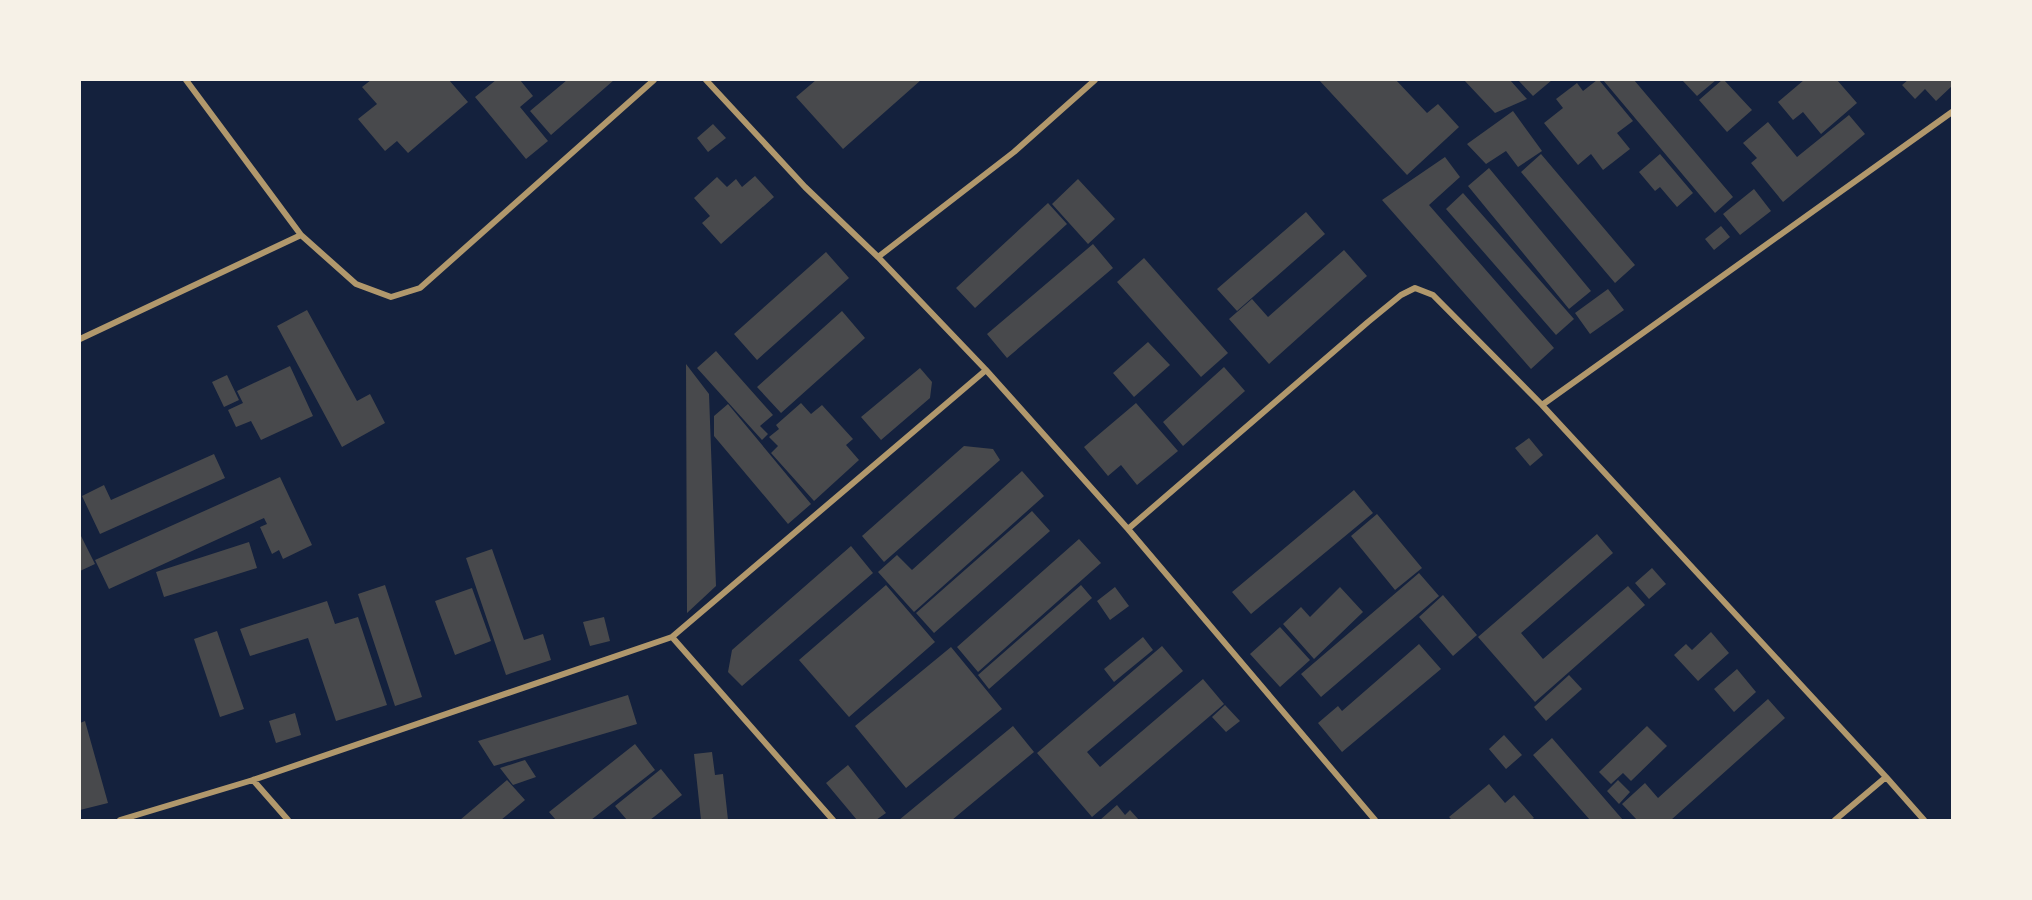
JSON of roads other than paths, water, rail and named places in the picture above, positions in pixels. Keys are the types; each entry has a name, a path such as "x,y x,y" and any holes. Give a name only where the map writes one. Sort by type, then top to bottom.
{"street":[{"path":"186,80 301,234 356,284 391,297 420,288 654,80"},
{"path":"706,80 805,187 878,257 986,370 1128,529 1375,820"},
{"path":"878,257 1014,152 1095,80"},
{"path":"1542,405 1953,111"},
{"path":"80,339 301,234"},
{"path":"1128,529 1368,322 1401,295 1416,288 1433,295 1542,405 1924,820"},
{"path":"120,820 253,780 672,637 986,370"},
{"path":"672,637 833,820"},
{"path":"1835,820 1886,777"},
{"path":"253,780 288,820"}]}
